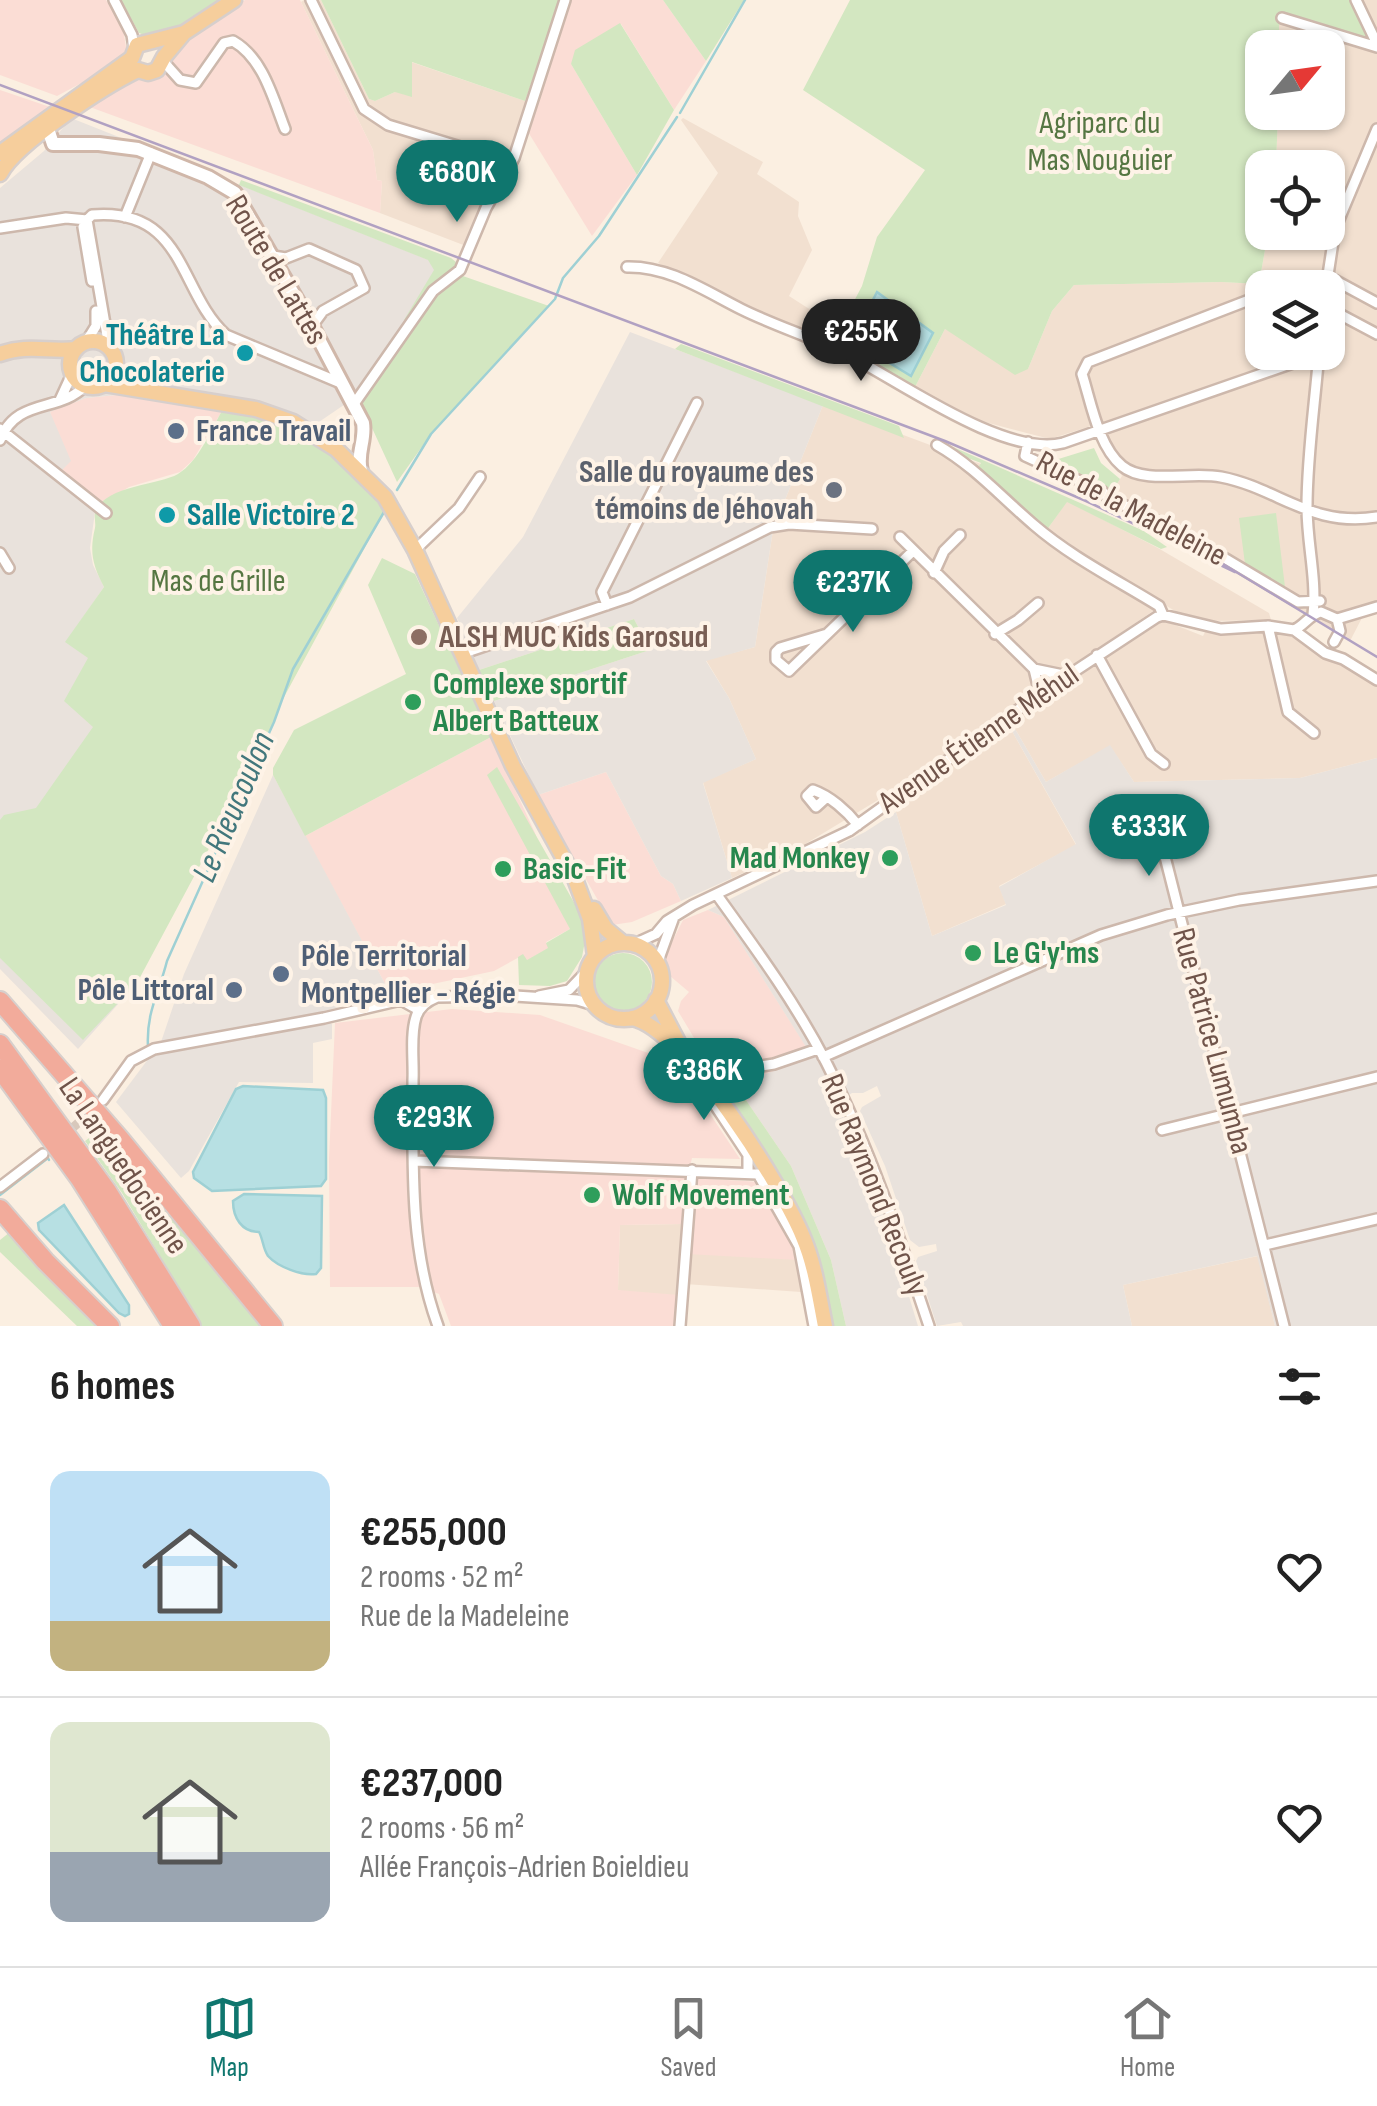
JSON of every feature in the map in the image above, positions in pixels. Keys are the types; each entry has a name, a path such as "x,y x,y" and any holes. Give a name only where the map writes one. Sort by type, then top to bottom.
{"highway":[{"path":"0,1002 110,1127 273,1326"},
{"name":"La Languedocienne","path":"0,1044 107,1191 191,1326"},
{"name":"La Languedocienne","path":"0,1070 80,1178 173,1326"},
{"path":"0,1208 44,1261 110,1326"}],"main road":[{"path":"0,153 138,50 184,32 234,0"},
{"path":"138,50 148,74 165,64 184,32"},
{"path":"0,174 8,161 138,50 160,47 165,64"},
{"path":"0,354 33,346 54,351 102,343 115,357 116,369 133,388"},
{"path":"71,371 81,345"},
{"path":"54,351 86,386 104,384 256,409 293,422 336,449 361,471 398,517 416,550 514,766 575,879 606,930 645,950 657,964 661,982 656,1000 644,1013 632,1018"},
{"path":"104,384 116,369"},
{"path":"575,879 590,919 595,956"},
{"path":"629,943 602,950 595,956 586,972 586,987 594,1005 613,1018 647,1022 692,1066 731,1114 792,1214 811,1260 825,1326"},
{"path":"656,1000 692,1066"}],"street":[{"path":"114,0 138,50"},
{"path":"311,0 364,109 388,125 510,162"},
{"path":"354,404 433,291 460,270 486,208 514,158 565,0"},
{"path":"1356,0 1377,46"},
{"path":"1282,18 1377,46"},
{"path":"165,64 188,84 201,79 217,48 233,41 246,48 259,68 285,129"},
{"name":"Route de Lattes","path":"48,128 50,141 57,146 100,144 152,153 235,193 363,423 361,471"},
{"path":"1327,270 1335,229 1377,129"},
{"path":"125,217 152,153"},
{"path":"108,347 83,227 92,215 125,217 149,228 169,245 226,335 344,384"},
{"path":"0,228 66,218 87,220"},
{"path":"273,256 286,258 309,249 356,270 364,288 323,311 312,326"},
{"name":"Rue de la Madeleine","path":"627,267 666,272 768,322 844,353 957,416 1028,442 1025,456 1184,534 1298,602 1317,599"},
{"path":"1345,286 1377,303"},
{"path":"81,345 97,322 98,301"},
{"path":"1245,302 1088,362 1082,374 1113,457 1134,473 1221,476 1307,512 1354,519 1377,517"},
{"path":"1345,317 1377,334"},
{"path":"1028,442 1052,446 1271,370"},
{"path":"1312,642 1310,620 1317,599 1307,512 1318,370"},
{"path":"60,400 71,371"},
{"path":"86,386 67,399 30,409 1,434 106,512"},
{"path":"607,605 602,592 697,403"},
{"path":"336,449 360,437 363,423"},
{"path":"936,445 984,479 1034,526 1159,606 1163,615 1220,630 1268,626 1294,630 1325,653 1377,680"},
{"path":"416,550 459,508 480,477"},
{"path":"464,653 607,605 777,525 872,529"},
{"path":"934,572 944,550 960,535"},
{"path":"900,538 1034,669 1068,676"},
{"path":"827,634 780,648 776,660 789,671 913,551"},
{"path":"0,554 9,568"},
{"path":"1312,642 1324,646 1334,642 1340,631 1337,619 1317,599"},
{"path":"994,634 1038,603"},
{"path":"1337,619 1377,607"},
{"path":"1294,630 1326,612"},
{"name":"Avenue Étienne Méhul","path":"629,943 656,934 674,918 717,894 858,825 1040,694 1163,615"},
{"path":"1268,626 1288,712 1314,733"},
{"path":"1334,642 1343,659"},
{"path":"1097,655 1151,754 1164,764"},
{"path":"1034,669 1040,694"},
{"path":"827,798 858,825"},
{"name":"Rue Patrice Lumumba","path":"1160,836 1284,1326"},
{"path":"736,1070 821,1053 1039,960 1178,913 1261,896 1377,881"},
{"name":"Rue Raymond Recouly","path":"717,894 771,970 821,1053 880,1182 929,1326"},
{"path":"657,964 674,918"},
{"path":"532,997 568,990 586,972"},
{"path":"438,1326 420,1265 416,1233 414,1024 418,1010 437,996 532,997 594,1005"},
{"path":"104,1100 121,1072 146,1053 187,1041 324,1018 400,1000 418,1010"},
{"path":"692,1066 701,1087 748,1155 748,1173"},
{"path":"1162,1130 1377,1077"},
{"path":"0,1187 44,1154"},
{"path":"414,1161 758,1174 796,1237 814,1326"},
{"path":"680,1326 692,1170"},
{"path":"1265,1245 1377,1219"}],"shaded area":[{"path":"0,0 106,0 123,29 127,53 104,71 57,96 0,75"},
{"path":"245,0 300,0 373,150 377,180 382,181 380,213 87,106"},
{"path":"321,0 369,99 375,101 395,92 411,62 528,102 499,180 473,225 466,246 380,213 382,181 377,180 373,150 301,2"},
{"path":"560,0 663,0 706,61 674,110 621,24 571,64 637,175 592,236 525,127 518,129"},
{"path":"1351,0 1377,0 1377,612 1364,614 1350,641 1185,538 1106,501 1122,476 1091,426 1050,439 981,421 915,387 945,329 1028,369 1052,311 1074,285 1245,283 1245,370 1345,370 1345,270 1261,270 1265,250 1345,250 1345,150 1277,150 1277,130 1345,130 1345,34 1372,42"},
{"path":"1283,15 1332,30 1279,30"},
{"path":"0,90 53,108 0,148"},
{"path":"71,118 444,266 357,396 316,424 273,406 230,396 222,411 117,395 86,398 50,412 71,461 62,470 103,503 95,512 90,548 104,587 66,642 96,644 137,983 78,1049 0,969 0,188 44,151"},
{"path":"683,118 763,162 757,174 799,202 798,216 812,250 789,296 839,328 834,339 821,339 773,321 658,263 718,173"},
{"path":"630,332 823,405 773,530 755,647 706,661 729,698 756,759 703,783 732,878 681,901 673,884 661,876 606,772 538,795 494,701 650,650 634,619 479,670 457,618 523,537"},
{"path":"117,395 222,411 193,460 180,472 129,487 103,503 61,470 50,411 86,398"},
{"path":"823,405 981,464 978,468 1049,527 1067,501 1158,548 1269,613 1271,620 1208,621 1182,615 1163,604 883,797 797,849 732,878 703,782 756,759 729,698 706,660 755,647 773,530"},
{"path":"1165,621 1203,636 1205,632 1265,631 1290,636 1377,686 1377,758 1300,778 1134,782 1110,746 1046,782 1011,722 1065,685 1068,687 1156,623"},
{"path":"1011,722 1046,782 1110,745 1134,782 1300,778 1377,758 1377,1326 1275,1326 1257,1256 1123,1285 1132,1326 963,1326 961,1322 937,1326 916,1261 937,1251 936,1244 919,1247 910,1240 885,1166 860,1111 881,1096 877,1086 852,1093 838,1102 886,1221 918,1326 846,1326 831,1260 791,1166 735,1084 813,1058 724,917 708,910 865,832 896,812 932,936 1006,905 999,887 1076,844 1008,724"},
{"path":"1008,724 1076,845 999,886 1006,904 932,936 896,812 900,800"},
{"path":"491,737 535,833 570,929 546,942 549,948 526,961 523,955 494,971 390,993 305,836"},
{"path":"606,772 661,876 673,884 681,901 632,922 612,925 538,795"},
{"path":"273,775 390,993 317,1013 332,1024 332,1039 313,1043 313,1083 239,1082 189,1171 181,1178 116,1102 161,1042 184,974"},
{"path":"708,910 724,917 814,1059 735,1084 718,1078 678,1011 689,992 670,976 665,956 683,920"},
{"path":"452,1009 540,1015 651,1054 694,1090 740,1159 692,1158 683,1224 620,1225 618,1290 679,1295 677,1326 451,1326 439,1294 419,1287 330,1287 329,1159 335,1023"},
{"path":"694,1178 798,1260 801,1292 685,1284 683,1326 618,1290 620,1225 683,1224 687,1179"},
{"path":"694,1178 760,1182 794,1244 798,1260 687,1254"},
{"path":"1258,1256 1275,1326 1132,1326 1123,1285"}],"green space":[{"path":"121,0 219,0 183,24 150,37 139,33"},
{"path":"321,0 560,0 525,101 412,62 412,97 395,92 375,101 369,99"},
{"path":"663,0 744,0 706,61"},
{"name":"Agriparc du Mas Nouguier","path":"850,0 1351,0 1373,43 1345,34 1345,30 1331,30 1283,15 1279,30 1245,30 1245,130 1277,130 1277,150 1245,150 1245,250 1265,250 1261,270 1245,270 1245,283 1074,285 1052,311 1028,369 1015,375 945,329 915,387 834,339 862,286 877,237 925,170 803,90"},
{"path":"620,23 674,110 637,175 571,64 575,50"},
{"path":"241,180 451,258 456,262 453,270 435,282 410,320 404,320 434,270 428,260 239,185"},
{"path":"460,275 549,306 431,434 397,482 360,402 435,293"},
{"path":"681,344 899,426 904,438 675,349"},
{"name":"Mas de Grille","path":"222,411 272,423 315,443 352,472 384,512 137,983 83,1040 0,958 0,820 4,815 36,808 93,727 64,701 88,658 65,642 104,587 92,552 95,513 108,497 178,474 198,454"},
{"path":"953,447 1144,531 1167,547 1161,549 1067,502 1046,531 977,469 981,463 957,454"},
{"path":"1094,448 1101,463 1120,479 1111,494 1041,459 1052,461"},
{"path":"1276,513 1285,587 1245,564 1239,518"},
{"name":"Complexe sportif Albert Batteux","path":"382,558 415,574 491,737 305,836 273,775 294,730 406,674 368,585"},
{"path":"634,619 650,650 494,701 479,670"},
{"path":"497,767 580,913 585,941 582,957 567,981 550,986 519,985 518,957 523,954 527,960 570,929 487,775"},
{"path":"623,953 644,961 652,982 644,1003 623,1011 602,1003 594,982 602,961"},
{"path":"718,1078 735,1084 791,1166 831,1260 846,1326 833,1326 819,1256 800,1211 759,1142 714,1081"},
{"path":"103,1128 265,1326 202,1326 122,1193 85,1141"},
{"path":"10,1232 100,1326 77,1326 0,1252 0,1240"}],"water":[{"path":"877,292 933,333 911,376 852,340"},
{"path":"243,1086 323,1090 326,1179 321,1186 212,1191 194,1178 193,1172 236,1089"},
{"path":"244,1194 322,1196 321,1268 316,1274 290,1270 268,1256 259,1232 243,1227 235,1213 233,1201"},
{"path":"64,1205 129,1305 129,1314 119,1313 39,1230 38,1223"}],"waterway":[{"name":"Le Rieucoulon","path":"680,113 745,0"},
{"name":"Le Rieucoulon","path":"397,490 431,434 555,299 563,278 599,236 677,117"},
{"name":"Le Rieucoulon","path":"148,1047 151,1013 167,961 274,722 293,669 384,512"},
{"name":"Le Rieucoulon","path":"106,1103 137,1062 148,1055"},
{"path":"0,1195 49,1160"}],"tunnel":[{"path":"43,1154 94,1109"}],"tram line":[{"path":"0,85 945,441 1086,501 1235,572"},
{"path":"1223,564 1377,657"}],"place":[{"name":"Théâtre La Chocolaterie","path":"245,353"},
{"name":"France Travail","path":"176,431"},
{"name":"Salle du royaume des témoins de Jéhovah","path":"834,490"},
{"name":"Salle Victoire 2","path":"167,515"},
{"name":"ALSH MUC Kids Garosud","path":"419,637"},
{"name":"Complexe sportif Albert Batteux","path":"413,702"},
{"name":"Mad Monkey","path":"890,858"},
{"name":"Basic-Fit","path":"503,869"},
{"name":"Le G'y'ms","path":"973,953"},
{"name":"Pôle Territorial Montpellier - Régie","path":"281,974"},
{"name":"Pôle Littoral","path":"234,990"},
{"name":"Wolf Movement","path":"592,1195"}]}
